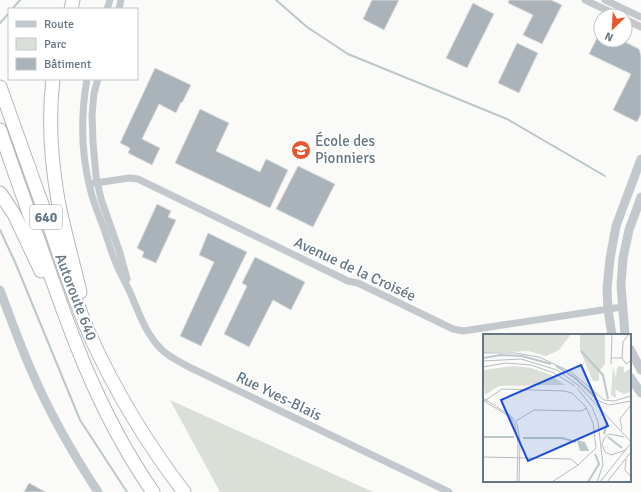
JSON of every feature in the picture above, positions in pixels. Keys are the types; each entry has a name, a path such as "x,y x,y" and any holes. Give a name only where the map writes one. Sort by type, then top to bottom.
{"highway":[{"path":"53,80 50,111 53,166 71,254 95,346"},
{"name":"Autoroute 640","path":"0,87 73,293 95,346 127,407 156,453 184,492"},
{"name":"Autoroute 640","path":"0,130 68,325 86,369 108,417 134,462 154,492"},
{"path":"0,193 14,214 68,325"}],"street":[{"path":"585,0 602,8"},
{"path":"606,0 641,17"},
{"name":"Rue Yves-Blais","path":"87,80 84,99 83,125 84,154 89,184 116,263 129,288 142,320 151,336 161,348 175,359 190,367 449,492"},
{"name":"Rue Yves-Blais","path":"98,80 94,93 92,115 97,182 101,199 120,253 129,288"},
{"path":"612,334 608,310 608,278 610,259 616,226 641,159"},
{"name":"Avenue de la Croisée","path":"89,184 129,178 138,180 348,281 358,283 444,326 453,329 463,331 622,307"},
{"path":"625,334 620,285 623,258 629,230 641,197"},
{"path":"0,290 38,387 65,438 98,492"},
{"path":"631,351 641,370"},
{"path":"631,378 641,393"}],"green space":[{"path":"170,400 373,492 220,492"}],"building":[{"path":"372,0 399,0 384,30 363,19"},
{"path":"509,0 551,0 562,5 542,44 523,35 533,15 508,3"},
{"path":"473,3 494,14 467,68 446,58"},
{"path":"517,43 538,53 519,93 498,83"},
{"path":"593,46 593,48 633,48 633,46 639,49 641,56 641,114 637,122 613,110 631,74 589,54"},
{"path":"155,68 191,85 176,113 159,104 142,139 160,148 152,165 128,153 130,148 120,143"},
{"path":"200,109 229,123 216,151 260,172 266,159 288,170 270,208 175,163"},
{"path":"298,166 335,184 313,227 276,209"},
{"path":"157,204 171,211 168,217 176,220 156,263 142,257 144,252 137,248"},
{"path":"208,233 247,252 201,346 180,336 214,262 199,255"},
{"path":"255,257 305,282 291,310 273,300 249,347 224,334 247,286 242,283"},
{"path":"29,483 40,489 46,492 24,492"}],"waterway":[{"path":"13,8 20,0"},
{"path":"276,0 307,27 348,54 507,119 605,176"},
{"path":"0,23 8,14"},
{"path":"0,230 15,262 80,420 127,492"}],"place":[{"name":"École des Pionniers","path":"301,150"}]}
